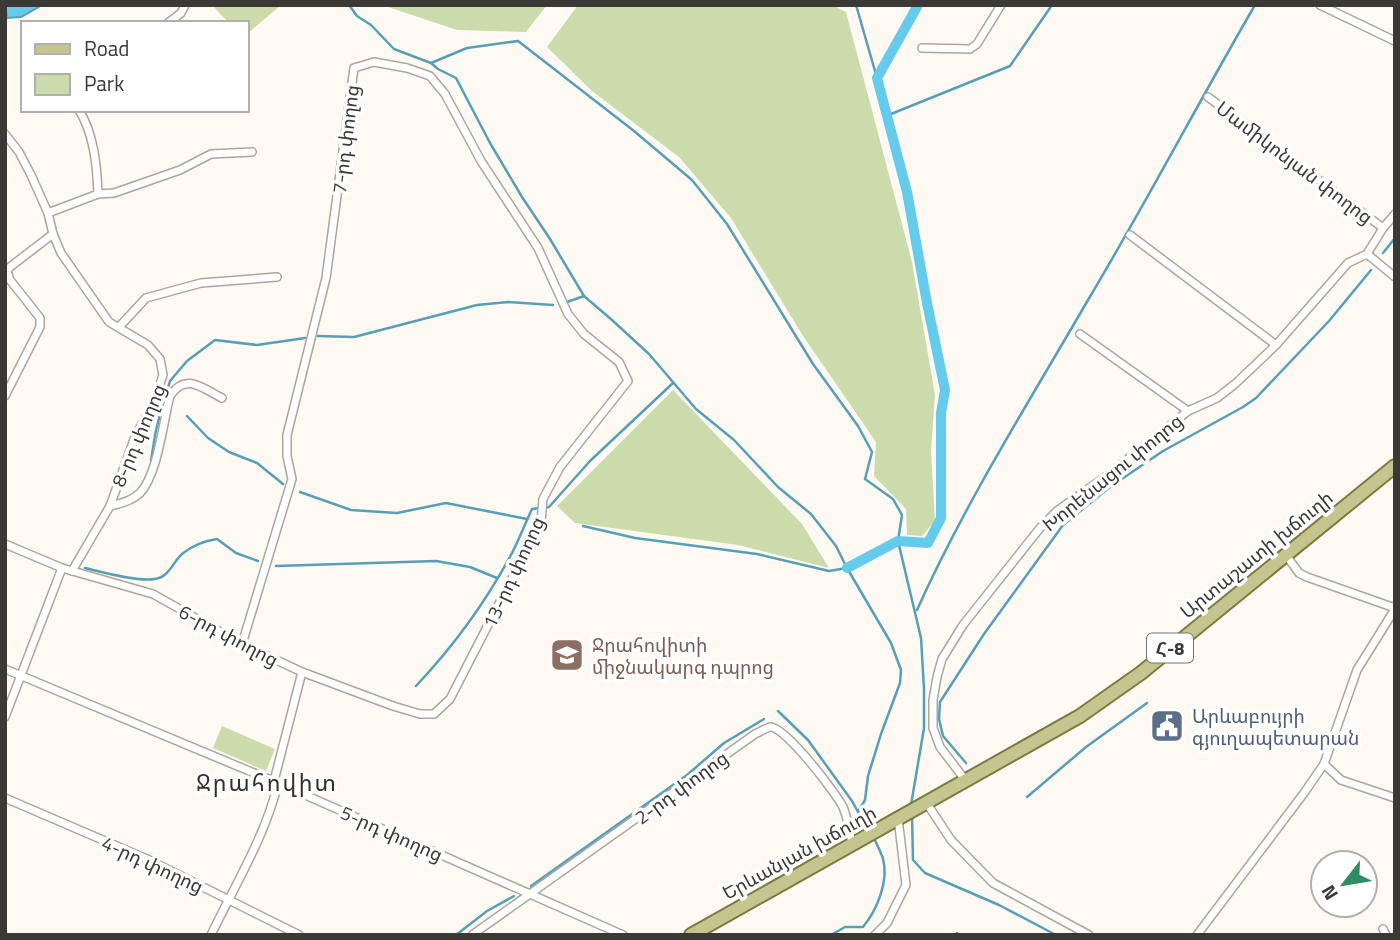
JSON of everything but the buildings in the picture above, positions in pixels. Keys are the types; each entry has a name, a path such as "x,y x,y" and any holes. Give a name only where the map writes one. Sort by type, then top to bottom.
{"main road":[{"name":"Արտաշատի խճուղի","path":"926,802 1080,716 1109,696 1141,673 1395,466"},
{"name":"Երևանյան խճուղի","path":"691,935 926,802"}],"street":[{"path":"171,21 181,13 185,5"},
{"path":"922,48 970,49 977,44 1001,5"},
{"path":"1320,5 1395,41"},
{"name":"7-րդ փողոց","path":"242,644 292,479 287,456 287,435 326,278 354,68 374,62 407,68 430,76 445,94 481,161 538,248 568,314 584,334 619,362 628,381"},
{"name":"Մամիկոնյան փողոց","path":"1208,97 1383,228"},
{"path":"80,112 86,121 97,166 98,194"},
{"name":"8-րդ փողոց","path":"5,134 19,152 48,213 61,253 109,322 148,345 160,359 163,375 155,399 135,437 110,506 72,571"},
{"path":"48,213 98,194 114,193 180,170 211,154 252,152"},
{"name":"Խորենացու փողոց","path":"966,781 940,747 933,728 933,700 942,659 963,625 1040,528 1058,510 1108,475 1188,411 1217,398 1236,384 1276,345 1348,263 1367,254 1395,214"},
{"path":"5,396 40,327 40,318 10,280 7,271 53,234"},
{"path":"1130,235 1276,345"},
{"path":"1367,254 1395,277"},
{"path":"119,327 146,298 201,283 277,277"},
{"path":"1080,334 1188,411"},
{"name":"13-րդ փողոց","path":"450,699 541,522 543,499 560,467 628,381"},
{"path":"110,506 132,499 148,481 170,396 175,388 193,382 222,398"},
{"name":"6-րդ փողոց","path":"5,544 62,568 153,594 242,644 302,672 393,706 420,714 434,714 450,699"},
{"path":"1197,935 1324,764 1357,670 1395,609 1307,577 1299,573 1286,555"},
{"path":"5,717 62,568"},
{"name":"5-րդ փողոց","path":"5,670 276,782 623,935"},
{"path":"211,935 248,862 273,803 302,672"},
{"name":"2-րդ փողոց","path":"472,935 755,734 770,727 777,729 797,746 842,805 852,845"},
{"path":"1324,764 1341,780 1395,798"},
{"name":"4-րդ փողոց","path":"5,798 146,859 299,935"},
{"path":"926,802 951,840 993,883 1089,935"},
{"path":"875,935 887,923 906,885 898,818"}],"green space":[{"path":"212,5 281,5 248,33 248,21 227,21"},
{"path":"382,5 547,5 526,32 457,30"},
{"path":"578,5 832,5 846,12 912,262 935,395 931,451 935,521 922,536 907,535 906,509 874,476 876,442 803,336 731,218 679,157 592,91 547,47"},
{"path":"673,390 802,524 829,568 738,545 575,523 557,506"},
{"path":"222,726 275,749 266,771 213,748"}],"water":[{"path":"5,5 42,5 21,17 7,18"}],"waterway":[{"path":"349,5 357,16 371,25 394,49 431,63 456,78 490,143 584,296 649,354 696,409 734,440 778,487 811,514 836,546 891,643 901,670 900,683 868,776 865,800 858,812"},
{"path":"856,5 877,78"},
{"path":"847,568 898,541 928,543 941,518 941,413 945,390 907,192 877,78 918,5"},
{"path":"886,116 1010,66 1052,5"},
{"path":"917,610 977,492 1131,227 1255,5"},
{"path":"431,63 467,48 518,41 692,180 727,224 813,364 858,426 872,452 865,479 893,499 902,515 898,541 921,638 924,728 911,805"},
{"path":"1383,253 1395,238"},
{"path":"966,763 943,736 939,719 940,702 984,634 1063,525 1110,487 1163,451 1256,398 1329,321 1371,270"},
{"path":"567,302 584,296"},
{"path":"318,336 354,337 477,305 508,302 553,305"},
{"path":"151,461 155,435 170,381 187,361 215,340 257,345 305,338"},
{"path":"416,686 456,640 480,606 512,553 532,509 549,507 590,461 673,383"},
{"path":"187,416 208,438 229,452 257,463 283,484"},
{"path":"300,492 351,510 397,513 446,503 527,519"},
{"path":"583,526 635,538 757,554 829,571 847,568"},
{"path":"85,568 130,578 160,578 190,548 217,539 236,553 258,561"},
{"path":"276,566 436,561 470,567 497,578"},
{"path":"1027,797 1086,747 1147,703"},
{"path":"778,711 808,740 852,801 868,830"},
{"path":"531,886 687,775 724,743 764,719"},
{"path":"912,815 913,860 925,873 999,905 1056,935"},
{"path":"831,935 845,927 863,927 877,904 883,886 884,868 874,838"},
{"path":"456,935 487,911 514,896"}],"place":[{"name":"Ջրահովիտի միջնակարգ դպրոց","path":"567,655"},
{"name":"Արևաբույրի գյուղապետարան","path":"1167,726"}],"district":[{"name":"Ջրահովիտ","path":"267,782"}]}
